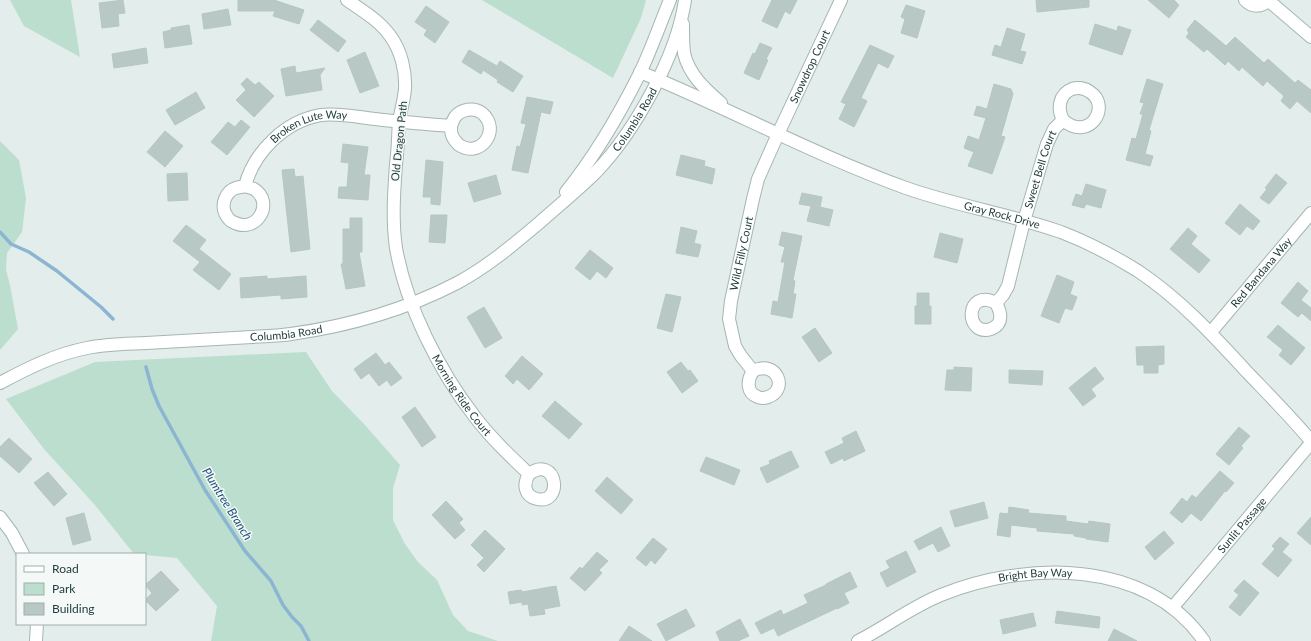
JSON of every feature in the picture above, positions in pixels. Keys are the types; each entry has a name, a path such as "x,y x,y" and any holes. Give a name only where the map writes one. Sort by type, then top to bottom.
{"street":[{"name":"Old Dragon Path","path":"347,0 380,24 391,38 399,53 404,69 405,88 399,121 393,204 396,248 412,303"},
{"name":"Columbia Road","path":"548,215 570,187 605,136 640,72 670,0"},
{"name":"Columbia Road","path":"0,383 30,367 86,348 121,344 289,334 330,328 412,303 457,282 485,266 510,247 598,170 638,116 659,80 683,16 685,0"},
{"name":"Snowdrop Court","path":"778,134 841,0"},
{"path":"1246,0 1253,6 1263,5 1269,0 1311,37"},
{"path":"683,16 684,54 689,66 700,83 727,110"},
{"name":"Gray Rock Drive","path":"640,72 875,176 923,194 1060,232 1089,244 1130,267 1159,286 1189,311 1311,442"},
{"name":"Broken Lute Way","path":"245,186 248,174 267,147 278,135 291,126 306,119 322,115 340,115 451,126"},
{"name":"Sweet Bell Court","path":"996,303 1008,286 1024,221 1047,144 1054,129 1063,120"},
{"name":"Wild Filly Court","path":"753,371 735,346 729,319 731,301 756,185 778,134"},
{"name":"Red Bandana Way","path":"1210,332 1311,213"},
{"name":"Morning Ride Court","path":"412,303 433,351 474,416 495,441 528,474"},
{"name":"Sunlit Passage","path":"1173,608 1311,442"},
{"path":"0,516 12,533 22,553"},
{"name":"Bright Bay Way","path":"858,641 913,609 940,596 967,586 993,579 1046,572 1092,576 1117,581 1139,589 1162,600 1173,608 1190,624 1204,641"},
{"path":"36,641 37,625"}],"green space":[{"path":"10,0 71,0 80,57 24,26"},
{"path":"482,0 646,0 641,18 613,78"},
{"path":"0,141 19,160 26,198 22,232 7,253 6,270 18,329 0,350"},
{"path":"306,352 332,391 364,424 400,465 393,488 393,520 405,544 418,562 437,580 453,615 468,631 498,641 211,641 217,606 177,558 146,555 146,553 133,553 95,505 44,449 6,399 95,362"}],"building":[{"path":"123,0 125,13 118,14 119,26 102,28 99,3"},
{"path":"238,0 274,0 304,10 299,24 273,16 275,11 238,11"},
{"path":"772,0 797,0 790,14 785,11 777,28 762,21"},
{"path":"1036,0 1089,0 1089,7 1037,12"},
{"path":"1148,0 1174,0 1179,5 1169,18"},
{"path":"906,5 925,11 917,38 901,33 905,19 901,17"},
{"path":"426,6 449,22 435,43 424,35 427,30 415,22"},
{"path":"228,9 231,25 204,29 202,14"},
{"path":"318,20 346,41 338,52 310,30"},
{"path":"1195,20 1226,46 1235,37 1264,63 1268,59 1295,83 1298,80 1311,90 1311,113 1297,101 1290,109 1281,101 1284,96 1267,81 1263,86 1242,67 1239,71 1228,61 1225,65 1207,49 1204,52 1186,37 1189,33 1187,30"},
{"path":"1095,24 1117,31 1118,26 1131,30 1122,55 1089,44"},
{"path":"189,25 192,44 165,48 163,32 171,30 171,28"},
{"path":"1007,28 1025,34 1020,51 1026,52 1022,64 992,55 995,45 1001,47"},
{"path":"760,43 772,48 766,59 768,60 759,80 744,73 753,53 755,54"},
{"path":"870,45 894,56 888,68 878,63 861,98 867,101 854,127 839,119 846,104 841,102"},
{"path":"146,48 148,63 114,68 112,54"},
{"path":"469,50 497,66 500,61 523,76 513,92 497,82 498,80 483,70 481,74 462,62"},
{"path":"365,52 379,86 360,93 347,60"},
{"path":"295,66 296,73 325,68 320,75 322,90 286,96 281,69"},
{"path":"247,78 255,85 259,82 274,96 254,117 236,100 246,90 241,84"},
{"path":"1147,79 1163,84 1149,130 1151,131 1145,154 1153,156 1150,166 1126,160 1132,138 1136,139 1143,114 1140,114 1144,103 1140,102"},
{"path":"994,84 1011,89 1013,94 1001,136 1005,137 992,174 968,166 974,152 964,148 968,136 979,140 986,118 974,115 977,106 987,109"},
{"path":"196,92 205,108 175,125 166,110"},
{"path":"527,97 553,102 550,114 541,112 528,173 512,170 517,146 520,147 526,124 521,123"},
{"path":"241,120 250,127 227,155 211,142 228,122 235,127"},
{"path":"165,131 183,146 165,167 147,152"},
{"path":"343,144 368,147 364,175 370,175 368,200 338,198 339,187 347,187 349,163 341,162"},
{"path":"681,155 705,161 704,166 715,169 712,184 676,175"},
{"path":"426,160 443,162 440,205 431,204 431,197 423,197"},
{"path":"294,169 295,177 303,176 310,249 291,252 282,170"},
{"path":"187,173 188,200 168,201 167,174"},
{"path":"1276,174 1287,183 1269,204 1260,198 1267,189 1265,188"},
{"path":"496,175 501,194 474,202 468,183"},
{"path":"1086,184 1106,190 1101,208 1086,204 1084,208 1072,205 1076,194 1082,196"},
{"path":"802,193 822,197 820,207 833,210 829,226 807,221 811,206 799,204"},
{"path":"1240,204 1260,221 1253,230 1247,226 1240,235 1225,223"},
{"path":"431,215 447,215 445,243 429,242"},
{"path":"350,218 362,218 362,252 359,252 365,286 346,289 341,264 343,264 343,229 350,229"},
{"path":"186,225 206,240 199,249 231,274 219,290 193,270 200,262 173,241"},
{"path":"681,227 697,231 694,243 701,245 698,257 676,253"},
{"path":"1188,228 1197,236 1191,244 1210,260 1199,273 1170,249"},
{"path":"782,232 802,236 793,280 795,281 793,294 796,294 792,318 771,314 773,301 778,302 785,262 781,262 785,247 779,245"},
{"path":"940,233 963,239 957,263 934,257"},
{"path":"590,250 613,268 606,278 597,271 590,280 575,268"},
{"path":"1057,275 1074,282 1070,294 1077,297 1072,310 1065,308 1059,323 1041,316"},
{"path":"267,276 267,279 306,276 307,297 281,299 281,295 241,298 240,278"},
{"path":"1298,282 1308,291 1301,300 1311,308 1311,321 1302,313 1298,317 1281,303"},
{"path":"917,293 929,293 931,324 915,324"},
{"path":"666,294 681,297 672,332 657,328"},
{"path":"484,307 502,338 485,348 467,317"},
{"path":"1278,325 1305,348 1291,365 1279,355 1283,350 1267,337"},
{"path":"815,328 832,353 819,362 802,337"},
{"path":"1164,346 1164,364 1158,365 1158,373 1144,373 1144,365 1137,365 1136,347"},
{"path":"376,353 385,365 389,362 402,378 391,386 387,380 379,386 369,373 361,379 354,369"},
{"path":"522,356 543,374 529,390 517,379 513,384 505,376"},
{"path":"681,362 688,371 690,370 698,381 682,393 667,372"},
{"path":"954,367 972,368 971,391 945,390 947,370 954,370"},
{"path":"1095,367 1104,379 1091,389 1096,396 1083,406 1069,388"},
{"path":"1009,370 1043,371 1042,385 1009,383"},
{"path":"555,401 582,424 569,439 542,416"},
{"path":"415,407 436,437 422,447 402,417"},
{"path":"1239,427 1250,436 1241,446 1243,448 1229,465 1216,454"},
{"path":"856,431 865,451 844,461 843,458 831,464 825,452 844,443 842,438"},
{"path":"9,438 32,459 19,473 0,456 0,447"},
{"path":"791,451 799,467 767,483 760,468 770,464 769,461"},
{"path":"706,457 740,470 734,485 700,471"},
{"path":"1220,471 1234,483 1226,492 1225,491 1201,521 1191,513 1182,523 1170,513 1182,498 1187,502 1192,495 1196,498"},
{"path":"48,472 67,494 54,506 34,483"},
{"path":"607,477 633,500 621,514 595,491"},
{"path":"446,501 463,519 459,523 465,530 455,539 432,515"},
{"path":"984,502 988,518 955,527 950,511"},
{"path":"1009,507 1029,510 1028,513 1066,516 1066,521 1088,524 1089,521 1110,524 1108,542 1086,539 1074,536 1074,534 1037,531 1037,528 1011,525 1010,537 997,535 1000,513 1008,514"},
{"path":"84,513 91,540 73,545 66,518"},
{"path":"1311,517 1311,545 1297,533"},
{"path":"941,527 950,546 938,552 933,543 919,550 914,541"},
{"path":"485,530 505,549 484,572 477,565 484,558 471,545"},
{"path":"1164,531 1174,543 1155,560 1145,547"},
{"path":"1280,537 1289,544 1282,552 1292,560 1278,577 1262,564 1275,549 1272,546"},
{"path":"653,538 667,549 655,564 651,560 646,566 636,558"},
{"path":"906,551 916,572 887,587 880,573 890,568 886,561"},
{"path":"597,552 608,561 599,570 602,573 585,591 570,578 580,567 582,569"},
{"path":"161,571 179,590 156,611 146,601 152,593 146,584"},
{"path":"850,572 857,587 844,593 849,603 778,636 774,628 761,634 755,623 781,610 783,615 808,603 804,595"},
{"path":"1244,580 1259,593 1240,616 1229,607 1239,595 1234,591"},
{"path":"556,586 560,606 544,609 545,614 530,616 528,604 522,605 522,602 510,604 508,592 521,590 522,592"},
{"path":"686,609 695,626 666,641 657,624"},
{"path":"1057,611 1100,617 1099,628 1055,623"},
{"path":"1033,613 1036,626 1003,634 1000,620"},
{"path":"740,619 749,636 738,641 720,641 716,632"},
{"path":"629,626 652,641 619,641"},
{"path":"1114,629 1118,631 1137,641 1108,641"}],"waterway":[{"name":"Plumtree Branch","path":"0,232 11,244 29,252 57,271 101,307 113,319"},
{"name":"Plumtree Branch","path":"146,367 152,389 159,406 205,490 245,551 271,581 283,605 301,626 309,641"}]}
